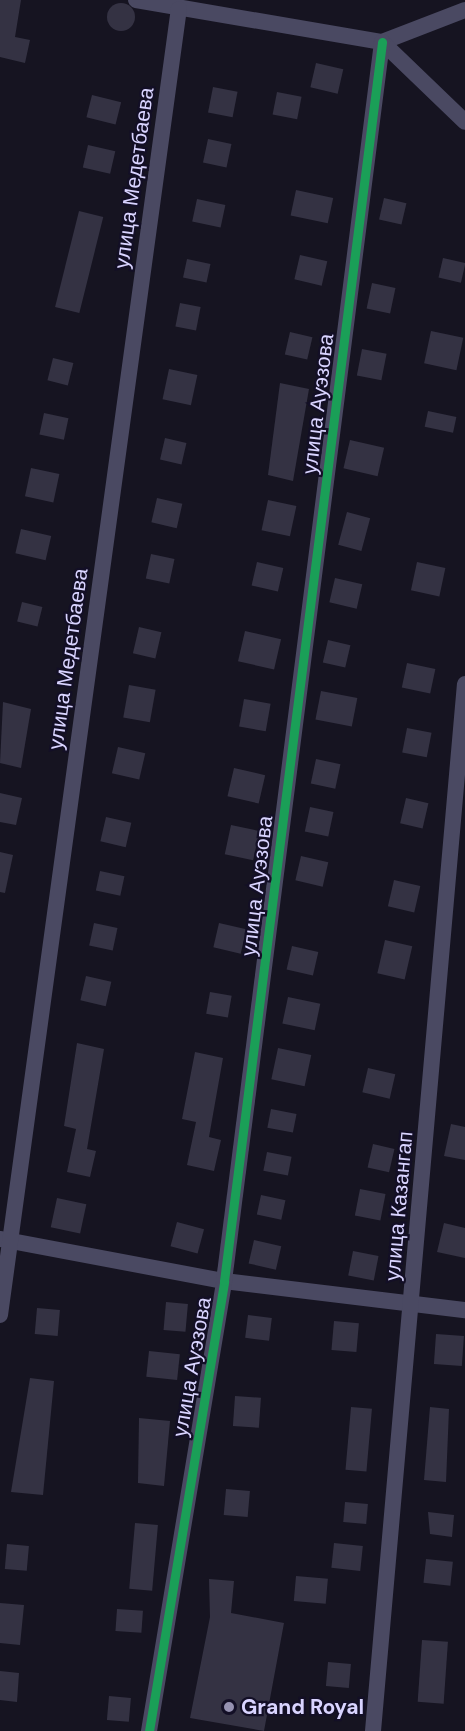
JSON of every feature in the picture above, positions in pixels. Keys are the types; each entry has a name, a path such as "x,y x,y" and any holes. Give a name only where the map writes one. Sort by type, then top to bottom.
{"street":[{"path":"136,0 382,42 465,10"},
{"name":"улица Медетбаева","path":"0,1316 5,1240 179,9"},
{"path":"382,42 465,122"},
{"name":"улица Ауэзова","path":"149,1731 225,1281 382,42"},
{"name":"улица Казангап","path":"373,1731 414,1304 465,684"},
{"path":"5,1240 225,1281 465,1310"}],"building":[{"path":"0,0 21,0 15,37 30,40 25,63 0,57"},
{"path":"121,3 131,7 135,17 131,27 121,31 111,27 107,17 111,7"},
{"path":"316,63 343,69 338,94 310,87"},
{"path":"213,87 238,92 233,117 208,113"},
{"path":"277,92 302,97 297,119 273,115"},
{"path":"92,95 121,102 116,125 86,117"},
{"path":"208,139 231,144 226,167 203,162"},
{"path":"88,145 115,151 110,174 83,167"},
{"path":"296,190 333,198 328,223 291,215"},
{"path":"384,198 406,203 401,225 379,219"},
{"path":"197,199 225,205 221,228 192,221"},
{"path":"79,211 103,217 79,313 55,307"},
{"path":"300,255 327,261 322,286 294,279"},
{"path":"443,258 465,263 461,283 439,277"},
{"path":"187,259 210,264 207,283 183,278"},
{"path":"372,283 395,288 390,313 367,308"},
{"path":"180,303 201,307 196,331 175,327"},
{"path":"431,331 463,338 456,370 424,363"},
{"path":"290,332 312,337 307,360 285,354"},
{"path":"362,349 387,354 381,380 357,376"},
{"path":"53,358 73,363 68,385 47,380"},
{"path":"169,369 197,375 191,405 163,399"},
{"path":"280,383 309,389 293,481 268,475"},
{"path":"428,411 456,417 453,433 425,427"},
{"path":"44,413 68,418 64,440 39,435"},
{"path":"165,438 186,443 181,464 160,459"},
{"path":"350,440 384,448 378,476 343,468"},
{"path":"31,468 59,474 53,502 25,496"},
{"path":"157,498 182,504 177,528 151,522"},
{"path":"268,500 296,506 290,536 262,530"},
{"path":"347,512 370,518 361,551 338,545"},
{"path":"21,529 51,536 46,560 15,553"},
{"path":"151,554 174,559 169,583 146,578"},
{"path":"257,562 283,568 278,591 252,585"},
{"path":"417,562 445,568 439,596 411,590"},
{"path":"335,578 362,584 357,609 329,602"},
{"path":"22,602 42,607 38,626 17,621"},
{"path":"139,627 161,632 155,658 133,653"},
{"path":"245,631 281,639 274,670 238,661"},
{"path":"328,640 350,645 345,668 323,662"},
{"path":"407,663 435,669 430,693 402,687"},
{"path":"129,685 156,690 150,722 123,717"},
{"path":"321,691 357,698 352,727 315,719"},
{"path":"244,699 271,704 266,731 239,727"},
{"path":"3,702 31,709 21,768 0,763"},
{"path":"407,728 432,733 427,757 402,753"},
{"path":"118,747 145,753 139,780 112,773"},
{"path":"316,759 340,764 335,789 311,783"},
{"path":"234,768 265,775 259,803 227,796"},
{"path":"0,793 22,798 16,825 0,822"},
{"path":"406,798 428,803 423,829 400,823"},
{"path":"310,807 333,812 328,836 305,831"},
{"path":"106,817 131,823 126,847 100,841"},
{"path":"231,825 259,831 253,860 225,854"},
{"path":"0,852 13,855 5,893 0,892"},
{"path":"301,856 328,862 323,887 295,880"},
{"path":"100,871 124,876 120,896 96,891"},
{"path":"394,880 420,886 414,912 388,906"},
{"path":"94,923 117,928 113,950 89,945"},
{"path":"219,923 246,929 241,954 213,947"},
{"path":"385,940 412,946 405,979 377,973"},
{"path":"292,946 318,952 313,975 287,969"},
{"path":"86,976 111,982 106,1006 80,1000"},
{"path":"210,992 232,996 228,1017 206,1014"},
{"path":"288,997 320,1004 315,1030 282,1023"},
{"path":"77,1043 104,1049 87,1149 96,1151 90,1177 67,1172 76,1129 64,1126"},
{"path":"278,1048 311,1055 305,1086 271,1079"},
{"path":"195,1052 223,1058 209,1137 221,1140 214,1171 187,1165 196,1122 182,1119"},
{"path":"368,1068 395,1074 390,1099 362,1092"},
{"path":"271,1109 297,1114 293,1133 267,1128"},
{"path":"451,1124 465,1127 465,1160 444,1156"},
{"path":"373,1144 394,1149 389,1172 368,1167"},
{"path":"267,1152 292,1157 288,1175 263,1171"},
{"path":"360,1189 386,1194 380,1220 355,1216"},
{"path":"261,1195 285,1200 281,1220 257,1215"},
{"path":"57,1198 86,1204 80,1234 51,1227"},
{"path":"177,1222 204,1229 198,1253 171,1246"},
{"path":"444,1223 465,1228 465,1258 437,1252"},
{"path":"254,1240 281,1246 276,1270 249,1263"},
{"path":"353,1251 379,1256 374,1281 348,1276"},
{"path":"166,1302 188,1304 185,1332 164,1330"},
{"path":"37,1308 60,1310 58,1336 35,1334"},
{"path":"248,1315 272,1318 269,1341 245,1338"},
{"path":"334,1321 359,1323 356,1352 331,1350"},
{"path":"436,1334 464,1336 462,1366 434,1364"},
{"path":"149,1351 180,1354 177,1380 146,1377"},
{"path":"30,1378 54,1381 43,1495 11,1492"},
{"path":"235,1396 261,1398 259,1428 233,1426"},
{"path":"351,1407 372,1409 366,1472 346,1470"},
{"path":"430,1407 449,1409 446,1482 424,1480"},
{"path":"139,1418 170,1421 164,1486 138,1483"},
{"path":"226,1489 250,1491 248,1517 224,1515"},
{"path":"345,1502 368,1504 366,1524 343,1522"},
{"path":"428,1512 454,1515 452,1537 430,1534"},
{"path":"135,1523 158,1525 152,1591 129,1589"},
{"path":"334,1543 363,1546 360,1571 331,1568"},
{"path":"7,1544 29,1546 27,1571 5,1569"},
{"path":"426,1559 453,1562 450,1586 423,1583"},
{"path":"296,1576 328,1579 326,1604 294,1601"},
{"path":"209,1579 234,1581 231,1613 284,1623 264,1731 190,1718 210,1617"},
{"path":"0,1603 24,1605 20,1645 0,1643"},
{"path":"117,1609 143,1611 141,1633 115,1631"},
{"path":"422,1640 448,1642 444,1704 418,1702"},
{"path":"328,1662 351,1664 349,1688 326,1686"},
{"path":"0,1671 19,1673 17,1702 0,1700"},
{"path":"109,1696 131,1698 129,1722 107,1720"}],"cycle path":[{"path":"149,1731 224,1281 382,42"}],"place":[{"name":"Grand Royal","path":"229,1707"}]}
